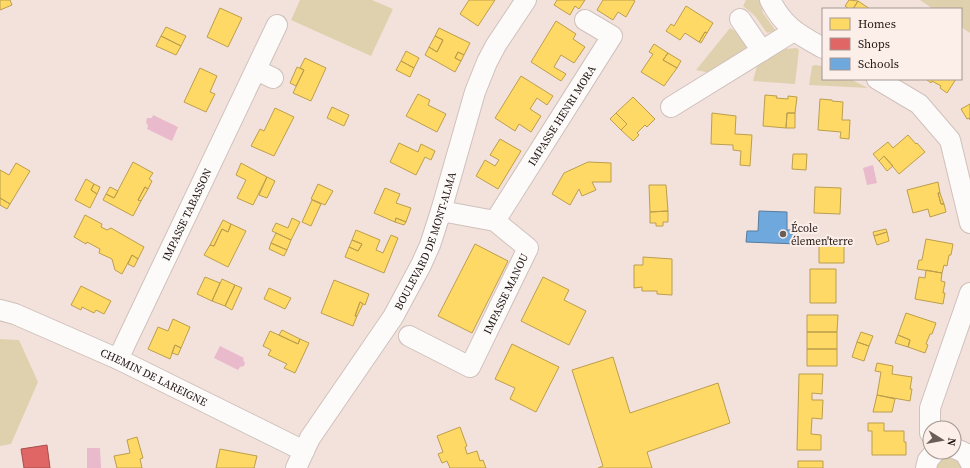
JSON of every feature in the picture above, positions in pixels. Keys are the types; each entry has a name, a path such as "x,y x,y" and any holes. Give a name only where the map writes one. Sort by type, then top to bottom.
{"street":[{"name":"BOULEVARD DE MONT-ALMA","path":"300,460 310,438 400,305 421,265 430,245 441,211 475,92 496,45 526,0"},
{"path":"770,0 776,13 794,31 822,47"},
{"path":"740,19 762,51"},
{"name":"IMPASSE HENRI MORA","path":"495,221 612,36 585,20"},
{"name":"IMPASSE TABASSON","path":"118,359 277,25"},
{"path":"671,108 794,31"},
{"path":"256,70 273,78"},
{"path":"878,80 919,104 950,140 970,223"},
{"name":"IMPASSE MANOU","path":"409,336 470,367 528,248 495,221 441,211"},
{"path":"930,420 930,408 970,293"},
{"name":"CHEMIN DE LAREIGNE","path":"0,310 15,314 118,359 300,460"},
{"path":"962,452 965,453 970,462"}],"shaded area":[{"path":"300,0 372,0 393,9 371,56 291,20"},
{"path":"746,0 760,0 763,13 776,31 767,33 755,16 743,6"},
{"path":"920,0 970,0 970,33 962,28 962,8 932,8"},
{"path":"730,28 745,37 749,46 745,55 710,73 696,70"},
{"path":"797,48 799,50 795,84 753,81 757,66 783,49"},
{"path":"812,66 822,66 822,80 852,80 868,88 809,85"},
{"path":"153,115 178,127 172,141 147,129 147,118 152,118"},
{"path":"873,165 877,183 867,185 863,168"},
{"path":"0,339 19,340 38,382 11,444 0,446"},
{"path":"220,346 244,358 244,366 240,367 238,370 214,358"},
{"path":"87,448 100,448 101,468 87,468"},
{"path":"937,460 958,460 965,468 932,468"}],"building: Homes":[{"path":"0,0 10,0 12,5 0,10"},
{"path":"469,0 495,0 478,26 460,14"},
{"path":"557,0 585,0 579,9 575,6 570,15 554,5"},
{"path":"603,0 635,1 626,17 618,12 613,20 597,10"},
{"path":"849,0 858,1 854,8 848,8 845,6"},
{"path":"858,1 868,8 854,8"},
{"path":"686,6 713,23 699,42 685,33 680,40 666,31 671,24 674,26"},
{"path":"220,8 242,18 228,47 207,37"},
{"path":"556,21 576,34 573,39 585,47 574,63 561,55 554,67 566,74 561,81 531,62"},
{"path":"166,27 186,36 181,46 161,36"},
{"path":"439,28 470,43 464,55 458,52 455,58 461,61 455,72 425,55 429,47 437,52 443,40 435,36"},
{"path":"705,32 707,33 701,43 699,42"},
{"path":"161,36 181,46 176,55 156,46"},
{"path":"435,36 443,40 437,52 429,47"},
{"path":"654,44 668,53 663,60 677,68 664,86 641,72 653,54 649,52"},
{"path":"406,51 419,58 414,68 401,61"},
{"path":"458,52 464,55 461,61 455,58"},
{"path":"668,53 681,61 677,68 663,60"},
{"path":"305,58 326,68 311,101 293,93 304,70 300,68"},
{"path":"401,61 414,68 410,77 396,70"},
{"path":"297,67 304,70 296,86 290,83"},
{"path":"200,68 217,76 210,92 215,94 206,112 184,102"},
{"path":"521,76 553,96 547,105 537,98 530,109 541,116 531,132 519,124 515,131 495,118"},
{"path":"927,80 955,80 947,93 940,88 941,86 932,81 931,83"},
{"path":"418,94 430,100 428,105 446,114 437,132 406,116"},
{"path":"765,95 788,99 788,96 797,97 795,113 787,113 786,128 763,126"},
{"path":"633,97 655,119 647,127 645,125 637,133 639,135 633,141 621,130 627,124 616,113"},
{"path":"820,99 843,102 842,120 850,120 849,139 840,138 841,132 818,130"},
{"path":"970,104 970,120 969,118 967,119 961,109"},
{"path":"332,107 349,115 344,126 327,118"},
{"path":"275,108 294,117 274,156 251,146 260,129 264,131"},
{"path":"616,113 627,124 621,130 610,119"},
{"path":"712,113 736,116 735,134 752,135 750,166 740,165 741,151 733,150 733,145 711,144"},
{"path":"787,113 795,113 795,128 786,128"},
{"path":"908,135 925,152 899,174 884,156 879,161 873,154 888,142 893,148"},
{"path":"500,139 521,151 498,189 476,176 485,160 495,166 499,160 490,155"},
{"path":"399,143 418,152 421,144 435,151 431,160 425,157 416,175 390,162"},
{"path":"793,154 807,154 806,170 792,169"},
{"path":"884,156 893,166 887,171 879,161"},
{"path":"133,162 153,173 149,179 152,181 148,189 145,187 138,200 141,201 133,216 103,200 106,194 114,198"},
{"path":"588,162 611,163 611,182 592,182 596,190 582,196 579,189 570,205 552,194 564,173"},
{"path":"16,163 30,171 10,204 0,198 0,170 9,175"},
{"path":"241,163 267,177 253,205 237,198 246,180 236,175"},
{"path":"267,177 275,181 267,198 259,195"},
{"path":"86,179 94,184 91,190 97,194 90,208 75,200"},
{"path":"938,182 940,193 938,193 941,204 944,204 946,212 930,217 928,209 913,213 907,190"},
{"path":"94,184 100,187 97,194 91,190"},
{"path":"318,184 333,191 325,205 311,199"},
{"path":"649,185 666,185 668,211 650,212"},
{"path":"110,187 118,191 114,198 106,194"},
{"path":"145,187 148,189 141,201 138,200"},
{"path":"815,187 841,188 840,214 814,213"},
{"path":"385,188 400,194 396,203 411,208 406,222 396,218 395,222 374,213"},
{"path":"938,193 940,193 944,204 941,204"},
{"path":"0,198 10,204 7,209 0,205"},
{"path":"312,200 321,204 311,226 302,222"},
{"path":"668,211 668,222 663,222 663,226 656,226 656,223 650,223 650,212"},
{"path":"85,215 102,224 101,227 107,230 111,228 144,247 138,259 132,255 122,274 115,270 112,259 99,253 100,249 87,242 86,244 74,237"},
{"path":"292,218 300,222 291,240 272,231 276,223 288,228"},
{"path":"396,218 406,222 404,225 395,222"},
{"path":"223,220 231,224 228,232 222,229 214,246 210,245"},
{"path":"231,224 246,231 228,267 204,255 210,245 214,246 222,229 228,232"},
{"path":"886,229 887,232 874,236 873,232"},
{"path":"356,230 380,240 376,250 383,253 391,235 398,238 384,273 345,257 349,247 358,251 362,244 352,240"},
{"path":"887,232 889,241 877,245 874,236"},
{"path":"276,233 291,240 287,250 271,243"},
{"path":"926,239 953,244 947,266 944,265 942,273 917,269 919,260 922,260"},
{"path":"352,240 362,244 358,251 349,247"},
{"path":"819,242 844,243 844,263 819,263"},
{"path":"271,243 287,250 284,256 269,249"},
{"path":"475,244 508,261 472,333 438,316"},
{"path":"132,255 138,259 134,267 128,264"},
{"path":"643,257 672,259 672,295 657,294 657,291 642,291 642,287 634,288 634,265 643,265"},
{"path":"810,269 836,269 836,303 810,303"},
{"path":"926,270 942,273 941,281 945,282 943,304 915,299 919,277 925,278"},
{"path":"205,277 220,283 212,301 197,294"},
{"path":"543,277 569,290 564,300 586,311 569,345 521,321"},
{"path":"222,279 235,285 225,306 212,301"},
{"path":"334,280 369,294 365,305 360,302 353,326 321,313"},
{"path":"235,285 242,288 232,310 225,306"},
{"path":"81,286 111,301 104,314 96,310 94,313 82,307 81,310 71,305"},
{"path":"269,288 291,298 285,309 264,299"},
{"path":"360,302 363,304 357,316 355,316"},
{"path":"906,313 936,323 926,344 928,345 925,353 908,347 910,340 898,335"},
{"path":"807,315 838,315 837,332 807,332"},
{"path":"173,319 190,327 181,348 175,345 170,359 148,349 158,327 168,331"},
{"path":"282,330 300,339 298,344 279,335"},
{"path":"270,331 298,344 300,339 309,343 295,373 284,368 287,364 268,355 271,350 263,346"},
{"path":"807,332 837,332 837,349 807,349"},
{"path":"861,332 873,336 869,346 857,342"},
{"path":"898,335 910,340 908,347 895,343"},
{"path":"857,342 869,346 864,361 852,357"},
{"path":"512,344 559,367 536,412 510,399 515,388 495,379"},
{"path":"175,345 181,348 178,355 172,353"},
{"path":"807,349 837,349 837,366 807,366"},
{"path":"613,357 630,413 718,383 730,423 647,452 652,468 598,468 603,466 572,370"},
{"path":"877,363 893,366 892,374 912,377 910,401 877,395 881,372 875,371"},
{"path":"799,374 823,374 822,394 812,393 812,400 823,400 822,419 812,418 811,434 821,435 821,450 797,450"},
{"path":"877,395 895,399 892,412 873,412"},
{"path":"868,423 884,423 884,431 904,431 906,455 872,455 872,431 868,431"},
{"path":"460,427 467,446 465,447 467,454 477,451 480,461 483,460 486,468 450,468 447,461 442,463 438,454 443,452 437,436"},
{"path":"137,437 143,458 140,459 142,468 117,468 114,456 130,453 127,440"},
{"path":"220,449 257,456 254,468 216,468"},
{"path":"798,461 823,461 823,468 798,468"}],"building: Shops":[{"path":"47,445 50,468 24,468 21,449"}],"building: Schools":[{"path":"759,211 787,212 787,230 797,230 797,244 746,242 747,231 758,231"}],"place":[{"name":"École élemen'terre","path":"783,234"}]}
